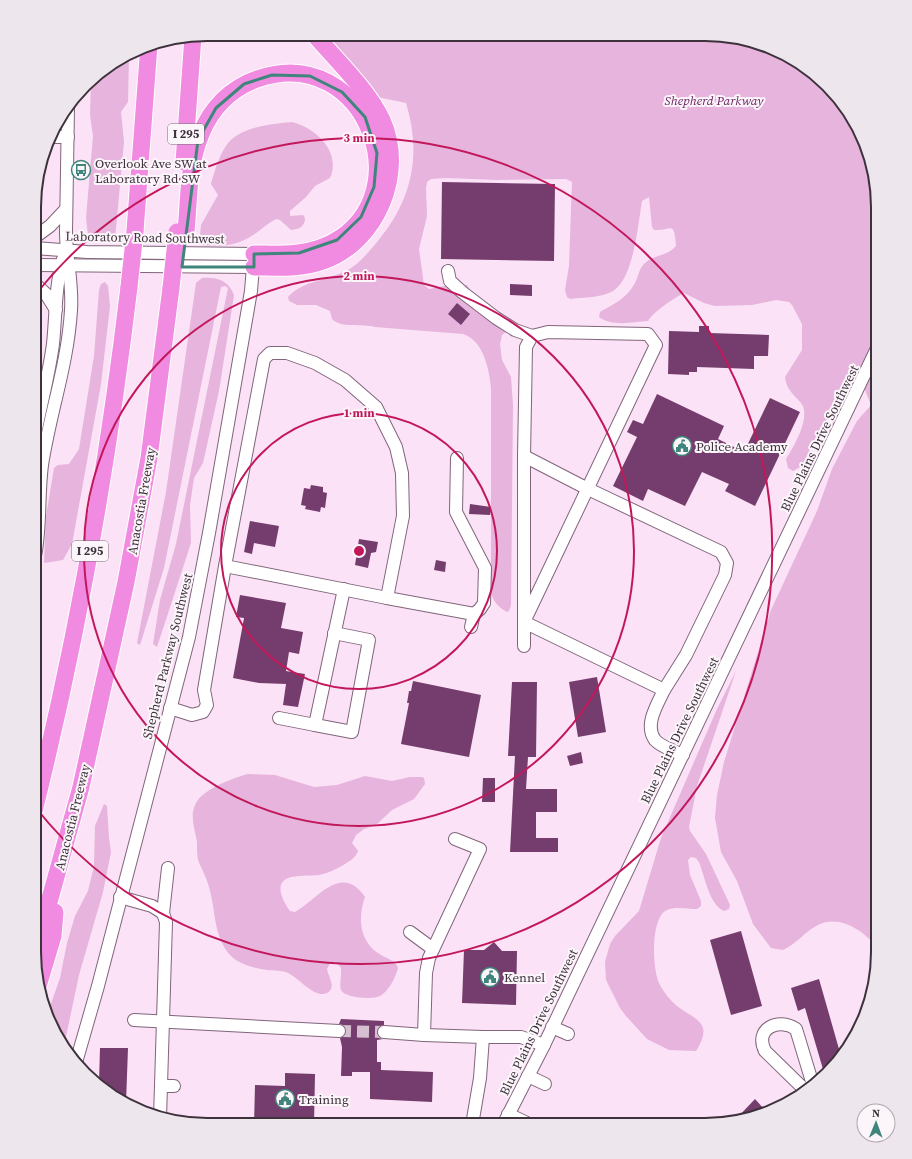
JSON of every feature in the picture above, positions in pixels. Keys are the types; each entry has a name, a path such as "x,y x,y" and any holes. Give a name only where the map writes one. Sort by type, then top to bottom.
{"highway":[{"name":"Anacostia Freeway","path":"41,932 60,866 108,670 149,458 175,288 181,232 193,41"},
{"path":"254,260 308,265 324,261 340,253 354,243 371,223 382,202 387,187 390,154 382,121 366,96 320,41"},
{"name":"I 295","path":"41,782 62,694 84,584 105,461 135,231 148,52"},
{"path":"181,232 196,147 204,127 222,101 244,84 263,77 292,73 320,79 349,97 368,124 377,153 377,171 372,195 365,210 355,223 344,235 330,244 315,250 254,260"},
{"path":"42,973 53,936 60,866"}],"street":[{"path":"41,478 42,465 63,375 72,295 65,265 68,116"},
{"path":"57,137 68,137"},
{"path":"41,233 50,226 66,209"},
{"name":"Laboratory Road Southwest","path":"41,248 254,260"},
{"path":"41,265 254,260"},
{"name":"Shepherd Parkway Southwest","path":"78,1056 187,644 201,580 254,260"},
{"path":"41,406 51,360 57,282 65,265"},
{"path":"448,271 450,281 462,292 496,318 515,330 532,336 548,332 648,334 656,345 586,488 524,622"},
{"path":"41,289 46,294 56,310"},
{"path":"524,646 524,456 526,347 532,336"},
{"path":"170,708 192,714 203,712 211,706 204,690 225,566 264,359 270,353 287,352 314,363 346,380 376,407 396,448 402,473 403,516 387,598"},
{"name":"Blue Plains Drive Southwest","path":"507,1118 544,1045 871,361"},
{"path":"524,456 586,488 721,552 727,563 725,575 689,648 664,690 653,714 650,730 656,741 683,755"},
{"path":"457,458 456,512 485,568 484,603 474,614 471,627"},
{"path":"225,566 387,598 443,614 474,614"},
{"path":"315,725 344,589"},
{"path":"524,622 556,631 647,675 664,690"},
{"path":"279,718 352,732 370,640 334,633"},
{"path":"424,1035 426,973 429,958 480,849 455,839"},
{"path":"160,1111 166,922 163,913 168,868"},
{"path":"120,898 152,906 163,913"},
{"path":"410,932 433,949"},
{"path":"134,1020 339,1031"},
{"path":"802,1087 765,1050 757,1046 768,1028 779,1022 796,1028 811,1079"},
{"path":"552,1027 568,1034"},
{"path":"384,1032 424,1035 521,1038 544,1045"},
{"path":"473,1118 480,1078 483,1037"},
{"path":"528,1076 545,1084"},
{"path":"161,1086 174,1086"}],"highlighted area":[{"path":"272,75 310,76 342,92 365,117 377,153 374,187 361,217 337,240 299,253 254,254 254,267 182,267 198,140 216,108 244,84"}],"green space":[{"name":"Shepherd Parkway","path":"319,41 716,41 737,44 758,50 788,63 814,82 837,106 854,134 868,175 871,196 871,405 856,368 835,409 820,429 802,466 793,471 788,468 786,459 803,424 804,409 789,388 785,377 802,350 802,324 789,302 776,300 752,305 715,306 704,303 684,293 659,310 648,321 616,323 604,320 599,317 600,312 620,300 628,293 635,283 642,266 648,261 672,250 676,246 673,229 654,230 652,227 649,197 642,201 634,250 626,275 620,284 613,291 603,295 570,299 567,297 565,290 569,266 572,182 566,179 431,179 427,182 427,216 419,249 424,285 429,289 444,286 467,285 472,293 507,331 502,335 500,344 502,360 511,377 513,405 511,605 509,611 507,612 499,606 491,593 491,388 487,364 481,349 470,338 463,334 341,324 332,319 330,311 316,305 297,305 289,301 288,297 300,287 339,274 359,262 389,226 399,210 406,194 411,177 413,141 411,122 406,103 363,94"},
{"path":"129,61 128,102 121,112 124,142 115,239 108,242 92,241 88,235 86,218 93,136 90,115 91,89 106,75"},
{"path":"292,122 309,129 317,135 329,150 332,159 333,168 330,178 315,186 306,197 290,211 290,216 303,215 305,218 304,224 299,228 291,230 280,220 276,219 253,235 238,243 219,246 199,245 201,225 218,195 211,184 216,167 226,146 238,135 247,131 265,125"},
{"path":"202,278 221,280 229,286 234,295 219,391 203,463 194,478 190,505 191,543 157,647 153,644 160,600 176,544 228,288 225,286 221,287 164,568 140,645 137,643 166,492 196,283"},
{"path":"105,282 108,286 110,306 101,384 72,544 63,560 44,563 46,516 54,468 58,465 69,464 79,449 94,356 99,290 101,284"},
{"path":"871,405 871,940 850,926 833,922 816,926 792,945 783,950 771,948 753,924 737,881 721,852 715,818 717,795 724,762 771,610 817,511 832,469 857,421"},
{"path":"736,671 697,786 689,827 690,831 706,854 730,905 729,909 724,911 719,908 708,890 699,862 696,858 691,857 688,860 690,875 701,901 701,906 697,909 670,909 661,915 655,933 654,957 655,969 660,985 677,1006 702,1025 703,1037 696,1051 669,1050 647,1039 620,1008 606,980 605,962 610,944 615,936 639,911 661,838 717,709"},
{"path":"248,774 275,775 314,787 337,785 365,776 392,781 410,777 424,778 425,784 414,799 392,810 376,825 364,829 356,835 352,843 358,851 351,860 339,868 319,875 288,878 281,885 280,889 283,899 290,911 295,912 320,893 338,883 347,883 356,887 365,897 361,914 361,922 365,937 374,950 394,962 398,968 391,984 380,996 359,998 343,993 340,988 341,968 336,962 330,963 327,969 332,985 330,991 322,994 312,991 286,972 258,969 243,964 234,959 225,949 218,934 208,883 198,860 193,813 196,803 205,793 227,781"},
{"path":"104,804 107,806 111,852 103,892 79,975 66,1039 50,1006 60,978 67,943 75,916 88,891 94,866 95,826"}],"building":[{"path":"442,182 555,184 554,261 441,259"},
{"path":"510,284 532,285 532,296 510,295"},
{"path":"457,303 470,314 461,325 448,314"},
{"path":"699,326 709,326 709,333 769,335 768,356 754,356 754,369 697,367 697,372 689,372 689,375 668,374 669,331 699,332"},
{"name":"Police Academy","path":"657,394 724,426 718,439 744,452 770,398 800,412 755,506 725,491 729,484 702,472 685,506 648,489 643,501 613,486 637,437 627,432 633,420 643,424"},
{"path":"311,485 323,487 323,492 327,493 325,508 321,507 320,512 305,509 306,506 301,505 304,488 310,489"},
{"path":"470,504 491,507 490,515 469,514"},
{"path":"250,521 279,526 275,547 254,543 252,554 244,552"},
{"path":"359,539 378,542 376,552 371,553 368,568 355,565"},
{"path":"436,560 446,562 445,572 434,570"},
{"path":"240,595 286,603 281,628 303,632 299,654 289,652 286,671 305,674 298,707 283,705 286,684 259,683 233,678 244,618 236,617"},
{"path":"597,677 606,732 578,737 569,682"},
{"path":"413,681 481,695 469,757 401,744 409,703 407,703 409,691 411,691"},
{"path":"512,682 537,682 536,757 528,757 526,789 557,789 557,812 536,812 536,838 558,838 558,852 510,852 515,756 508,756"},
{"path":"581,752 583,763 570,766 567,756"},
{"path":"483,778 495,778 495,802 482,802"},
{"path":"741,931 762,1006 731,1015 710,940"},
{"name":"Kennel","path":"494,942 502,951 517,951 516,1005 462,1003 464,950 484,950"},
{"path":"819,979 839,1050 823,1068 805,1008 798,1011 791,988"},
{"path":"341,1019 384,1021 384,1025 378,1027 377,1032 379,1038 383,1039 377,1040 377,1062 381,1062 381,1070 433,1072 432,1102 370,1099 370,1072 352,1072 352,1076 341,1076 342,1047 340,1038 345,1035 346,1031 343,1025 339,1024"},
{"path":"100,1048 128,1048 126,1097 99,1078"},
{"name":"Training","path":"285,1073 315,1074 314,1118 254,1118 255,1085 285,1086"},
{"path":"755,1099 763,1107 758,1109 741,1114"}],"tunnel":[{"path":"339,1031 384,1032"}],"place":[{"name":"Overlook Ave SW at Laboratory Rd SW","path":"81,170"},
{"name":"Police Academy","path":"682,446"},
{"name":"Kennel","path":"490,977"},
{"name":"Training","path":"285,1099"}]}
